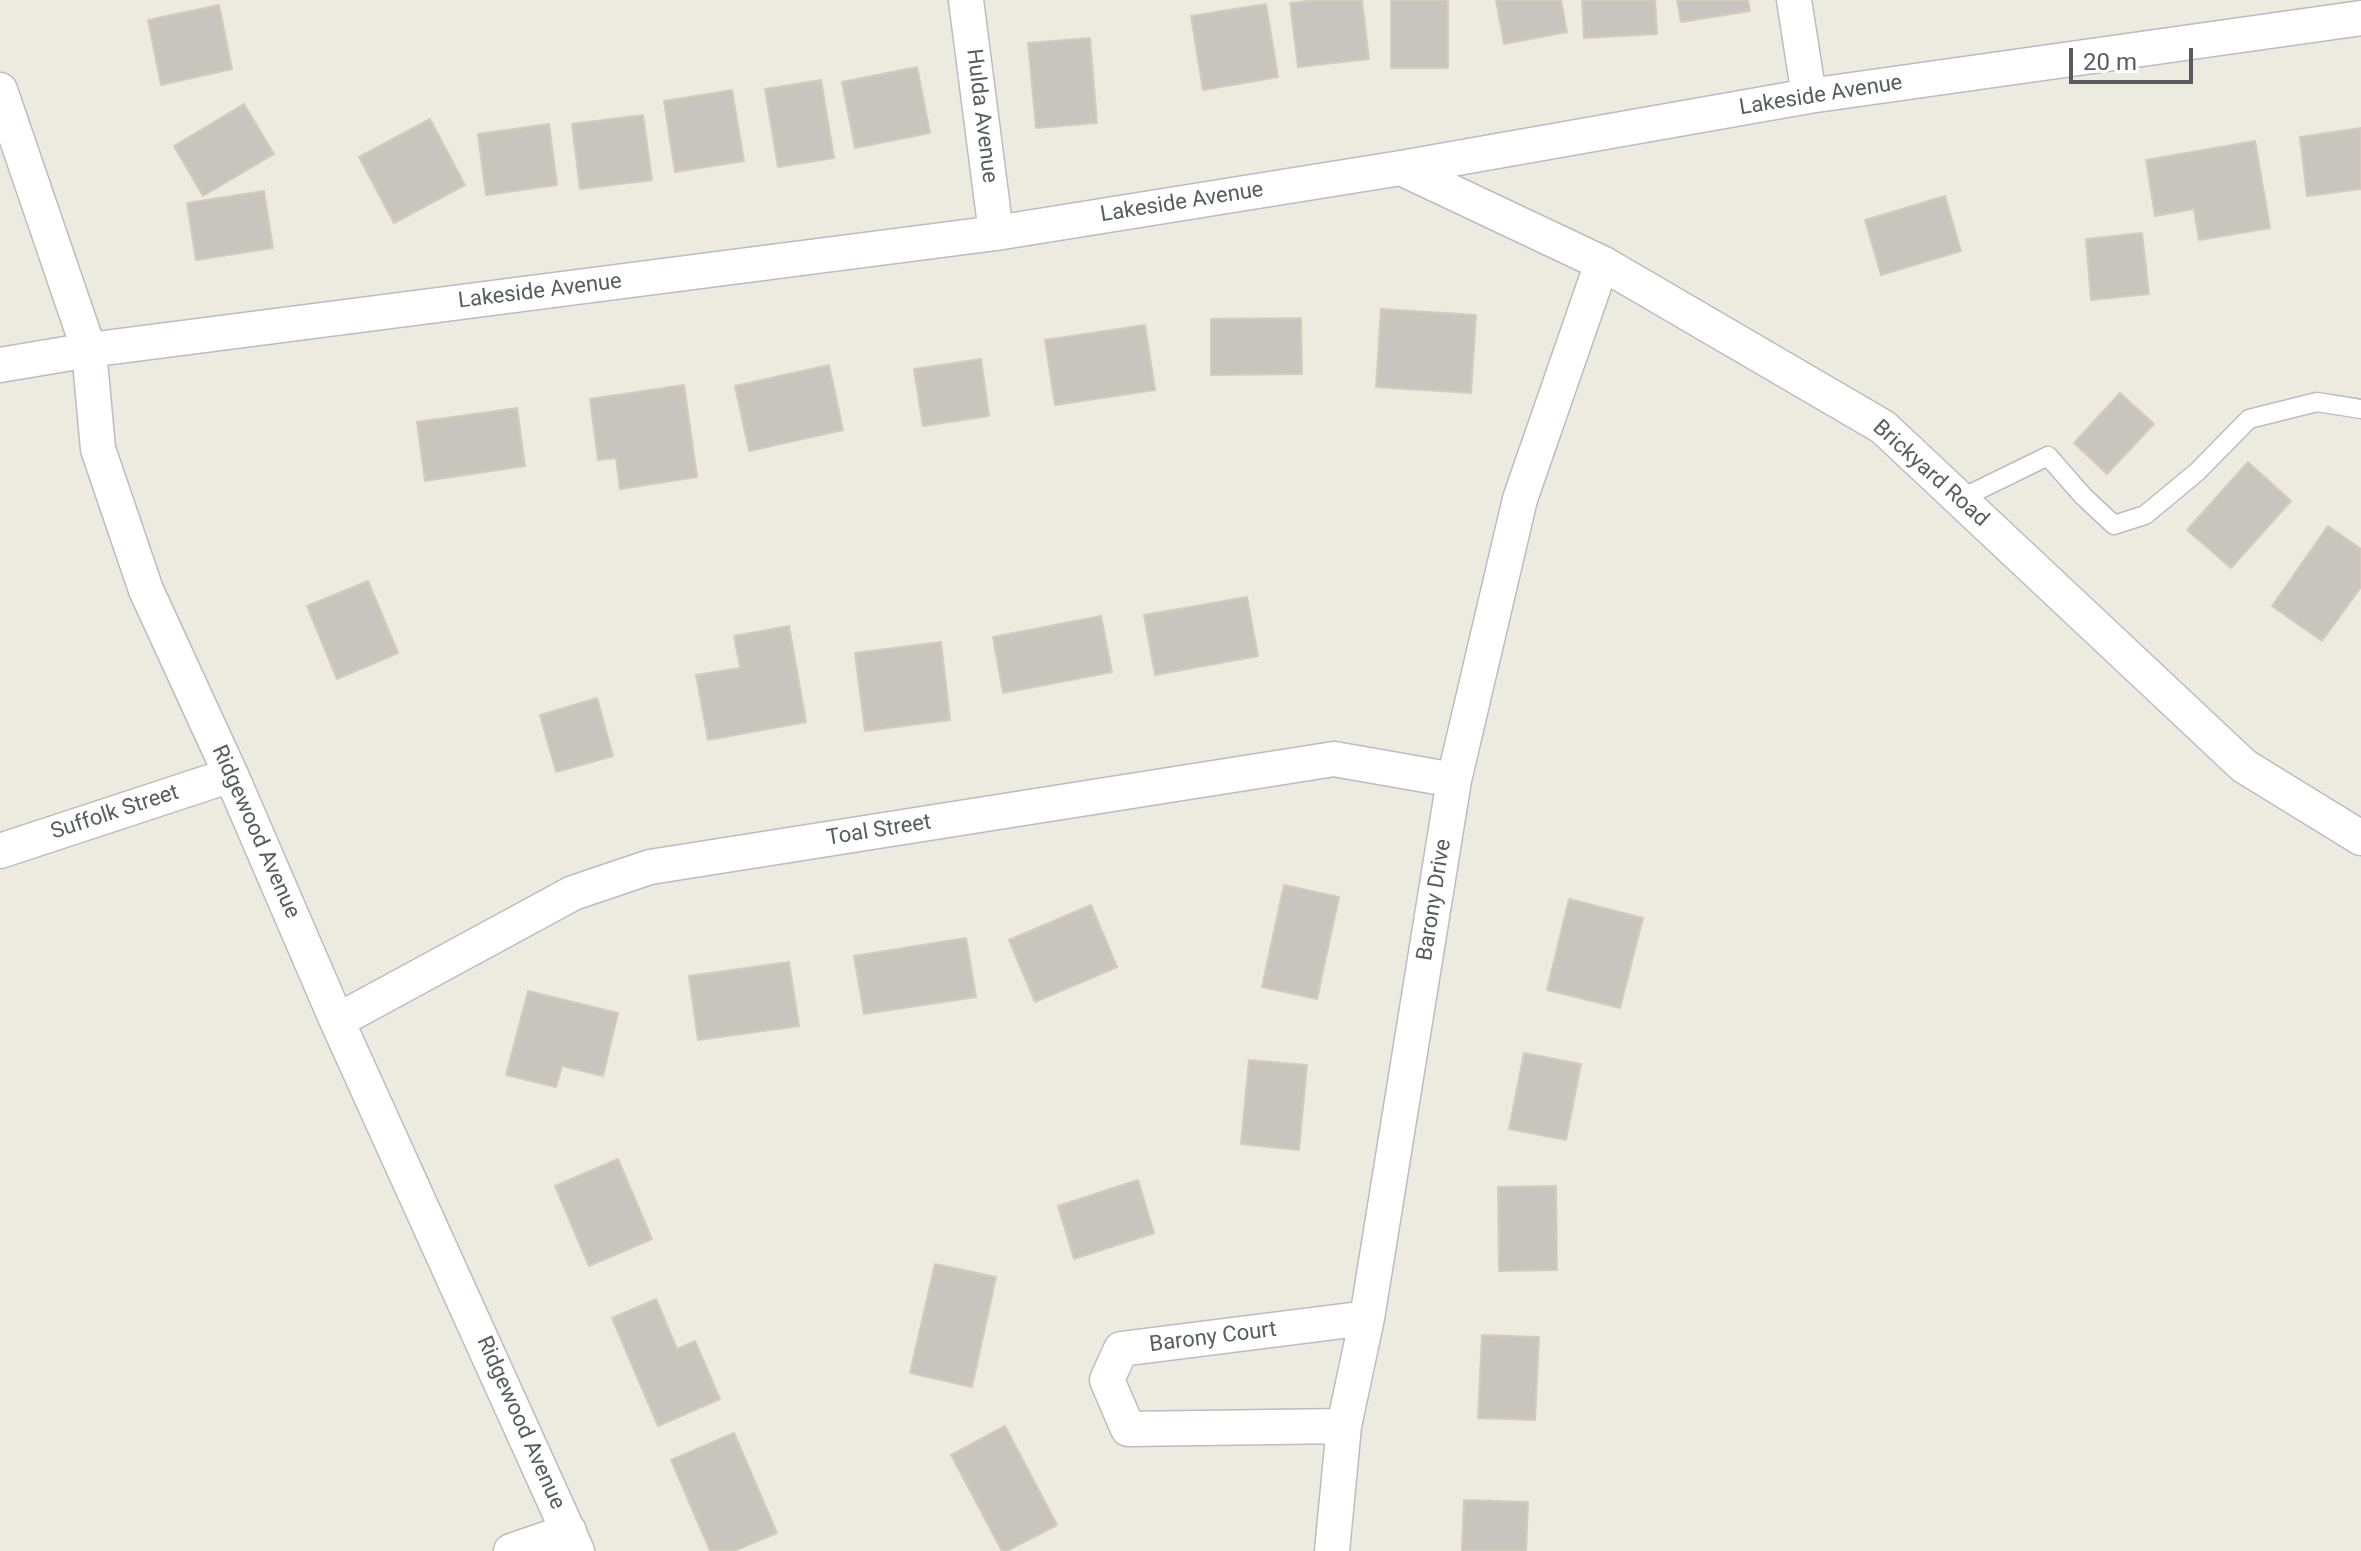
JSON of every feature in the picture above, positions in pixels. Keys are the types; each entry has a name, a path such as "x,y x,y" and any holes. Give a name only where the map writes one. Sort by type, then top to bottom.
{"street":[{"name":"Hulda Avenue","path":"966,0 996,233"},
{"path":"1794,0 1809,96"},
{"name":"Lakeside Avenue","path":"0,365 89,350 996,233 1401,168 1809,96 2361,18"},
{"name":"Ridgewood Avenue","path":"0,90 89,350 98,449 146,590 573,1541"},
{"name":"Brickyard Road","path":"1401,168 1602,263 1883,427 2244,766 2361,838"},
{"name":"Barony Drive","path":"1332,1551 1344,1426 1367,1318 1454,780 1520,499 1602,263"},
{"name":"Toal Street","path":"337,1021 573,893 650,867 1334,759 1454,780"},
{"name":"Suffolk Street","path":"0,851 231,775"},
{"name":"Barony Court","path":"1344,1426 1128,1429 1107,1380 1121,1349 1367,1318"},
{"path":"511,1551 573,1541"}],"lane":[{"path":"1960,499 2048,456 2114,525 2145,515 2197,472 2249,419 2317,402 2361,409"}],"building":[{"path":"1362,0 1369,59 1298,67 1290,3"},
{"path":"1391,0 1448,0 1448,68 1391,68"},
{"path":"1496,0 1561,0 1567,32 1504,44"},
{"path":"1582,0 1655,0 1657,34 1584,38"},
{"path":"1677,0 1748,0 1750,11 1681,22"},
{"path":"1266,4 1278,77 1203,90 1191,16"},
{"path":"219,5 232,69 161,85 148,20"},
{"path":"1090,38 1097,123 1036,128 1028,43"},
{"path":"917,67 930,133 855,148 842,82"},
{"path":"821,80 834,158 778,167 765,89"},
{"path":"732,90 744,161 675,172 664,101"},
{"path":"244,104 274,154 203,196 174,146"},
{"path":"643,115 652,180 580,189 572,124"},
{"path":"430,119 465,185 394,223 359,157"},
{"path":"549,124 557,185 486,195 478,134"},
{"path":"2361,128 2361,189 2307,196 2300,137"},
{"path":"2255,141 2270,228 2199,240 2194,209 2155,216 2146,160"},
{"path":"264,191 273,248 196,260 187,203"},
{"path":"1945,196 1961,251 1881,275 1865,220"},
{"path":"2142,233 2149,294 2091,300 2086,239"},
{"path":"1381,309 1476,315 1471,393 1376,387"},
{"path":"1301,318 1302,374 1211,375 1211,319"},
{"path":"1145,325 1155,390 1055,405 1045,340"},
{"path":"981,359 989,416 923,426 914,369"},
{"path":"829,365 843,430 749,451 735,386"},
{"path":"684,385 697,477 620,489 616,458 598,460 590,399"},
{"path":"2120,393 2154,424 2107,474 2074,443"},
{"path":"517,408 525,466 425,481 417,422"},
{"path":"2248,462 2291,501 2231,568 2187,530"},
{"path":"2328,526 2361,549 2361,587 2322,641 2272,606"},
{"path":"368,581 398,653 337,679 307,606"},
{"path":"1247,597 1258,656 1155,675 1144,615"},
{"path":"1101,616 1112,672 1003,693 993,637"},
{"path":"789,626 806,722 708,740 696,675 740,668 734,636"},
{"path":"941,642 950,720 865,731 855,653"},
{"path":"597,698 613,756 556,772 540,715"},
{"path":"1284,885 1339,897 1317,999 1262,987"},
{"path":"1569,899 1643,918 1620,1008 1547,990"},
{"path":"1091,905 1117,967 1035,1002 1009,940"},
{"path":"966,938 976,997 864,1014 854,956"},
{"path":"789,962 799,1026 698,1040 689,976"},
{"path":"528,991 618,1013 603,1076 562,1066 556,1087 506,1075"},
{"path":"1524,1053 1581,1064 1566,1140 1509,1129"},
{"path":"1249,1060 1307,1065 1299,1150 1241,1144"},
{"path":"618,1159 652,1239 589,1266 555,1186"},
{"path":"1138,1180 1154,1233 1074,1259 1058,1206"},
{"path":"1556,1186 1557,1270 1499,1271 1498,1187"},
{"path":"935,1264 996,1277 972,1387 910,1373"},
{"path":"656,1299 677,1349 695,1341 720,1399 658,1426 612,1318"},
{"path":"1482,1335 1539,1337 1535,1420 1478,1418"},
{"path":"1005,1426 1057,1525 1002,1551 951,1455"},
{"path":"734,1433 777,1533 734,1551 710,1551 671,1460"},
{"path":"1464,1500 1528,1502 1526,1551 1462,1551"}]}
